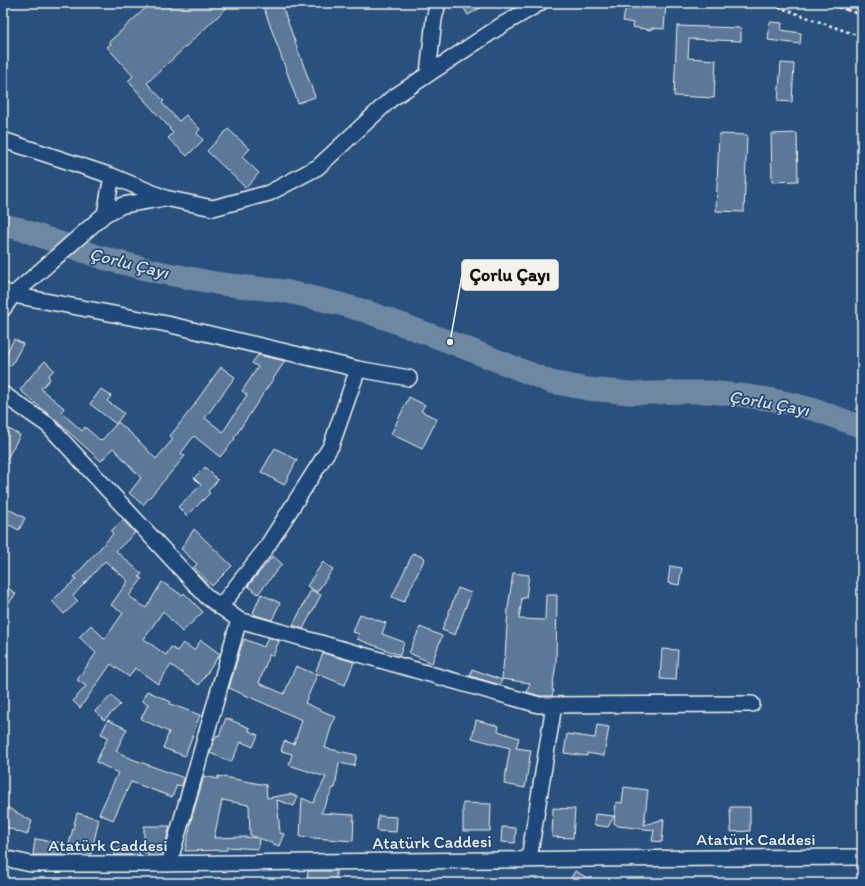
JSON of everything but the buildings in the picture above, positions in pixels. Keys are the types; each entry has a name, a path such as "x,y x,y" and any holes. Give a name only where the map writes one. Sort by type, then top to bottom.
{"street":[{"path":"428,74 434,19 438,3"},
{"path":"3,140 112,176 165,198 213,208 268,193 318,167 391,99 502,25 540,3"},
{"path":"105,214 112,176"},
{"path":"3,309 8,293 105,214 123,205 165,198"},
{"path":"8,293 167,324 358,369 409,378"},
{"path":"169,864 230,614 232,592 264,551 331,446 358,369"},
{"path":"3,394 48,425 207,597 230,614 539,705 752,704"},
{"path":"529,859 554,705"},
{"name":"Atatürk Caddesi","path":"3,858 31,864 169,864 529,859 862,857"}],"path":[{"path":"767,3 862,37"}],"waterway":[{"name":"Çorlu Çayı","path":"3,225 20,229 103,258 158,272 221,284 284,291 365,311 450,342 551,382 588,389 630,393 709,392 768,399 819,411 862,427"}],"railway":[{"path":"827,3 862,15"}],"place":[{"name":"Çorlu Çayı","path":"450,342"}]}
